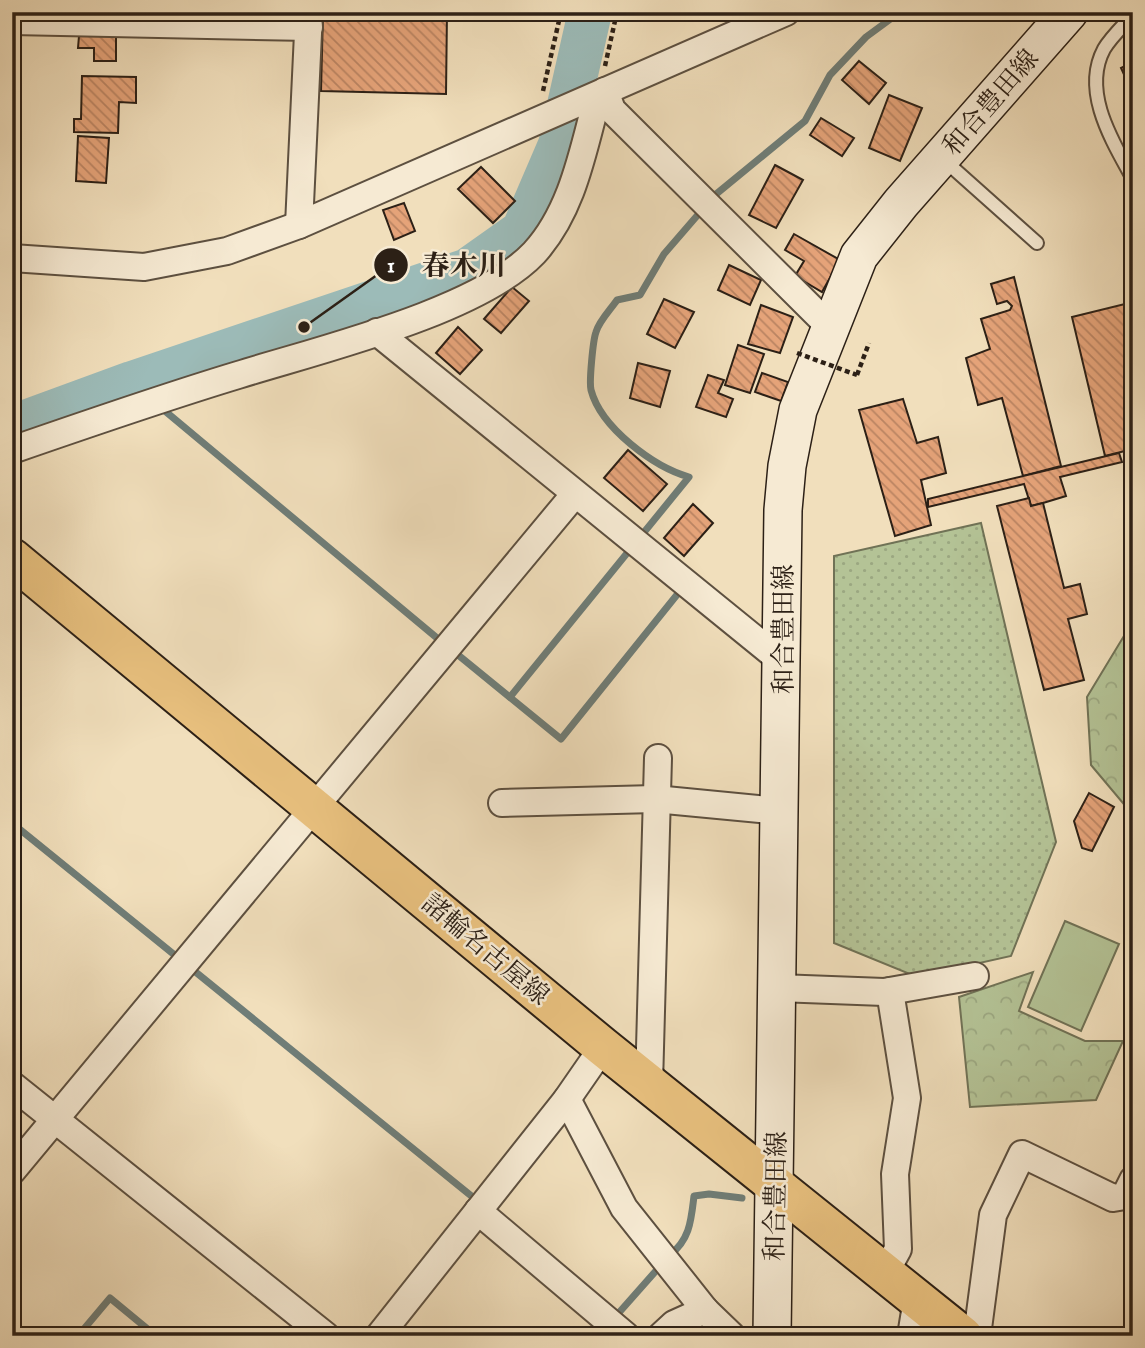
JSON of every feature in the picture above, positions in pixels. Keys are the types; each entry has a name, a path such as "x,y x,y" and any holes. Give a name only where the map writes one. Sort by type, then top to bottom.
{"main road":[{"name":"和合豊田線","path":"772,1336 783,510 787,466 798,410 829,326 859,256 1069,12"},
{"name":"諸輪名古屋線","path":"12,558 603,1047 885,1273 914,1317 963,1336"}],"street":[{"path":"12,258 144,267 227,251 299,225 542,117 598,101 786,12"},
{"path":"12,22 309,20 299,225"},
{"path":"598,101 612,110 829,326"},
{"path":"12,450 377,331 485,289 533,254 550,234 566,204 598,101"},
{"path":"377,331 573,495 783,662"},
{"path":"12,1171 573,495"},
{"path":"649,1084 658,758"},
{"path":"502,803 655,799 780,811"},
{"path":"778,988 890,991 975,976"},
{"path":"885,1273 898,1249 895,1174 907,1098 890,991"},
{"path":"379,1336 567,1099 603,1047"},
{"path":"12,1085 326,1336"},
{"path":"567,1099 624,1208 705,1310 732,1336"},
{"path":"977,1336 993,1215 1022,1154 1113,1198 1125,1196 1133,1180"},
{"path":"478,1211 626,1336"},
{"path":"661,1336 674,1324 705,1310"}],"lane":[{"path":"1133,15 1104,49 1097,82 1104,123 1133,179"},
{"path":"941,158 1037,243"}],"path":[{"path":"542,117 561,12"},
{"path":"598,101 617,12"},
{"path":"797,353 857,375 869,343"}],"green space":[{"path":"981,523 1056,842 1011,956 917,977 834,943 834,556"},
{"path":"1133,621 1133,815 1091,765 1087,697"},
{"path":"1065,921 1119,944 1081,1031 1028,1007"},
{"path":"1033,972 1019,1011 1085,1041 1123,1041 1096,1100 970,1107 959,997"}],"building":[{"path":"323,12 447,12 446,94 321,91"},
{"path":"79,36 116,36 116,61 94,61 94,48 78,48"},
{"path":"859,61 886,83 869,104 842,80"},
{"path":"1133,62 1133,94 1121,68"},
{"path":"82,76 136,77 136,103 119,102 118,133 74,132 74,119 81,119"},
{"path":"889,95 922,108 900,161 869,148"},
{"path":"821,118 854,138 842,156 810,135"},
{"path":"78,136 109,138 106,183 76,181"},
{"path":"775,165 803,180 776,228 749,215"},
{"path":"481,167 515,201 493,223 458,189"},
{"path":"404,203 415,231 394,240 383,210"},
{"path":"794,234 840,260 822,292 795,276 804,261 785,250"},
{"path":"729,265 761,280 750,305 718,290"},
{"path":"1014,277 1061,466 1023,476 1002,398 978,405 966,358 990,349 981,319 1010,310 1012,306 1007,301 997,304 991,284"},
{"path":"512,287 529,301 501,333 484,319"},
{"path":"664,299 694,312 675,348 647,334"},
{"path":"1133,302 1133,449 1105,456 1072,317"},
{"path":"761,305 793,317 780,353 748,344"},
{"path":"458,327 482,350 460,374 436,353"},
{"path":"738,345 764,354 750,393 725,385"},
{"path":"638,363 670,371 660,407 630,398"},
{"path":"762,373 788,382 781,401 755,392"},
{"path":"708,375 724,380 718,393 733,399 726,417 696,407"},
{"path":"903,399 917,443 938,437 946,473 921,480 931,525 895,536 859,410"},
{"path":"628,450 667,484 643,511 604,478"},
{"path":"1119,453 1122,462 1060,477 1066,496 1043,503 1031,506 1024,484 928,507 928,499"},
{"path":"1029,498 1031,506 1043,503 1064,588 1080,584 1087,614 1068,619 1084,680 1044,690 997,506"},
{"path":"693,504 713,523 684,556 664,538"},
{"path":"1089,793 1114,807 1092,851 1082,848 1074,821"}],"waterway":[{"path":"12,427 132,383 468,270 523,231 560,145 590,12"},
{"path":"510,697 689,477 660,465 631,444 617,432 597,404 591,390 591,379 594,343 600,324 617,300 640,295 664,254 715,195 805,121 830,75 866,37 900,12"},
{"path":"132,383 147,396"},
{"path":"159,406 443,643"},
{"path":"452,650 561,739 680,591"},
{"path":"12,823 480,1203"},
{"path":"670,1255 686,1236 694,1196 709,1194 742,1198"},
{"path":"616,1316 662,1264"},
{"path":"78,1336 110,1298 156,1336"}],"place":[{"name":"春木川","path":"304,327"}]}
